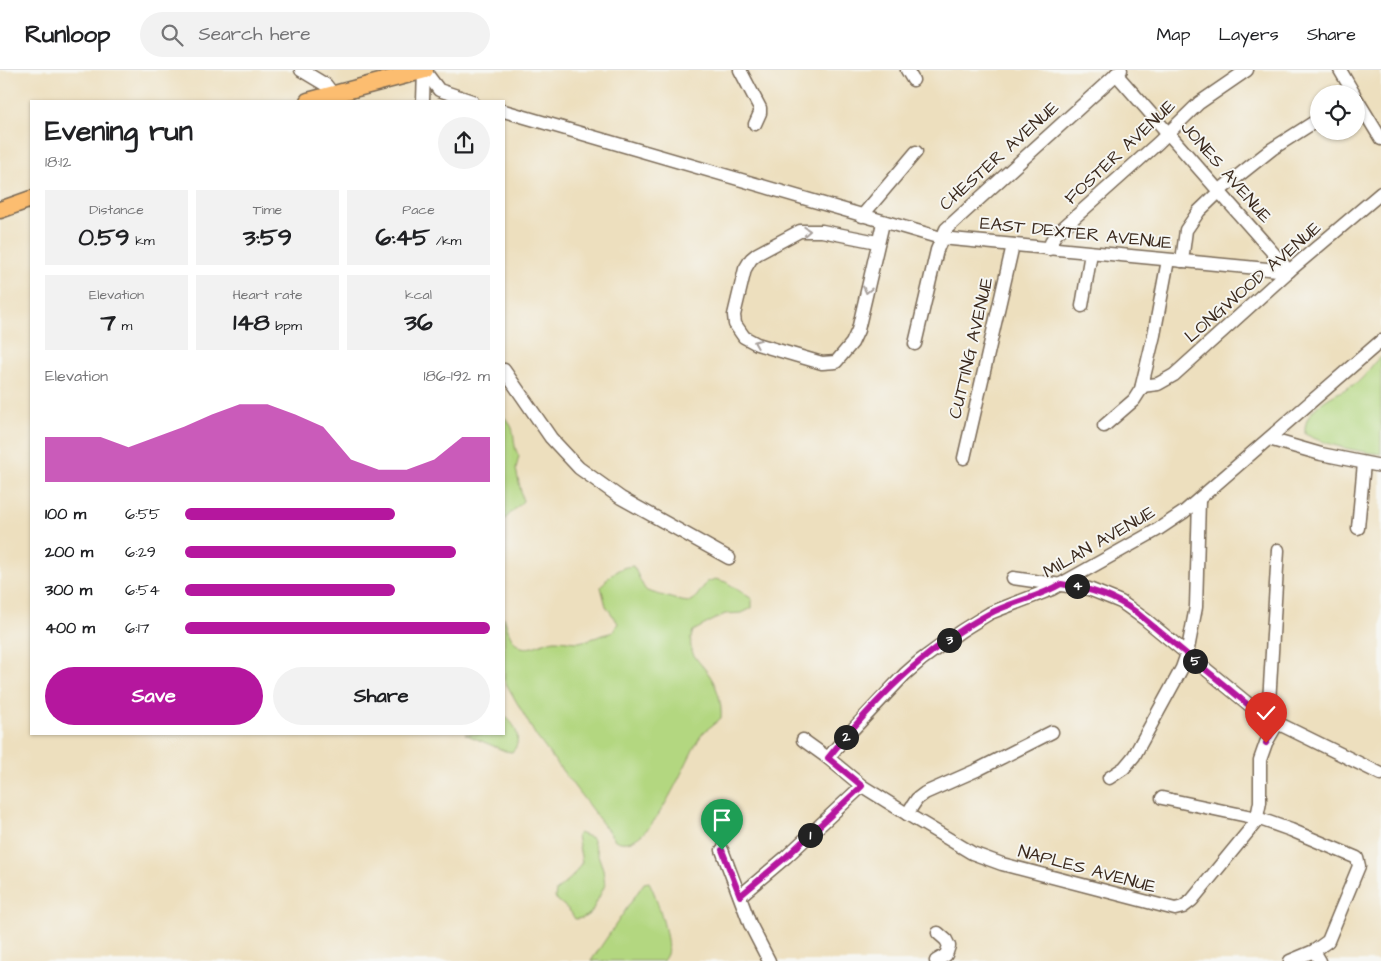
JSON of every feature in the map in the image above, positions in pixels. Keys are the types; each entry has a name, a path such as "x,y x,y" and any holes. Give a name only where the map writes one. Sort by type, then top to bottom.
{"main road":[{"path":"312,100 424,70"},
{"path":"0,210 30,199"}],"street":[{"path":"301,70 326,85 333,94"},
{"path":"423,100 424,70"},
{"path":"424,70 439,90 469,100"},
{"path":"740,70 760,108 755,124"},
{"name":"FOSTER AVENUE","path":"1048,249 1056,234 1203,100 1247,70"},
{"path":"1340,70 1349,85"},
{"name":"JONES AVENUE","path":"1119,72 1219,192 1289,271"},
{"name":"CHESTER AVENUE","path":"915,344 941,238 951,223 1119,72"},
{"name":"EAST DEXTER AVENUE","path":"505,111 941,238 1289,271"},
{"path":"1365,113 1381,139"},
{"path":"1182,261 1186,228 1194,216 1219,192 1272,149 1310,124"},
{"path":"862,216 916,152"},
{"name":"LONGWOOD AVENUE","path":"1142,386 1158,384 1174,375 1289,271 1381,192"},
{"path":"877,242 808,230 794,233 757,254 748,263 743,277 734,315 738,330 744,337 757,344 822,363 836,362 852,343 858,330 883,222"},
{"name":"CUTTING AVENUE","path":"964,458 1013,245"},
{"path":"1082,306 1090,253"},
{"path":"1104,426 1134,400 1142,386 1168,260"},
{"name":"MILAN AVENUE","path":"828,758 895,684 927,655 990,613 1040,595 1157,530 1199,500 1381,341"},
{"path":"505,371 551,438 563,453 584,472 621,498 729,558"},
{"path":"1270,439 1293,447 1381,466"},
{"path":"1358,528 1364,463"},
{"path":"1109,778 1124,768 1134,756 1182,668 1187,654 1196,607 1199,500"},
{"path":"1264,716 1269,703 1278,550"},
{"path":"1013,578 1089,589 1121,602 1146,620 1264,716 1381,774"},
{"name":"NAPLES AVENUE","path":"803,740 862,786 972,853 992,861 1175,909 1184,907 1192,900 1252,827 1257,818 1260,802 1260,760 1266,743 1277,724"},
{"path":"907,814 917,799 925,793 977,770 1052,732"},
{"path":"740,896 786,857 862,786"},
{"path":"1162,798 1257,818 1353,855 1358,860 1359,866 1328,941 1317,956 1290,961"},
{"path":"722,850 754,933 769,961"},
{"path":"936,961 946,955 949,946 946,940 938,933"}],"green space":[{"path":"1381,356 1381,454 1323,442 1305,434 1306,424 1316,408 1332,396 1358,382"},
{"path":"505,418 513,431 516,451 519,456 516,469 523,501 505,519"},
{"path":"633,566 647,591 681,601 689,602 696,597 707,582 715,579 726,582 752,599 752,608 742,613 725,614 693,631 691,639 692,651 715,686 720,702 721,718 703,733 655,820 642,834 629,842 615,840 536,736 505,682 505,620 512,639 518,645 526,648 555,640 579,642 613,632 618,623 606,606 601,587 614,572"},
{"path":"505,717 515,728 517,743 512,752 505,751 467,735 505,735"},
{"path":"579,833 592,838 603,869 605,885 591,913 583,918 575,919 570,911 555,898 556,891 572,877 582,862 577,836"},
{"path":"649,882 659,907 667,939 667,954 663,961 591,961 644,883"}],"route":[{"path":"722,850 740,896 786,857 862,786 828,758 905,674 927,655 984,616 1045,593 1061,584 1096,591 1112,597 1136,612 1252,708 1277,724 1266,743"}]}
